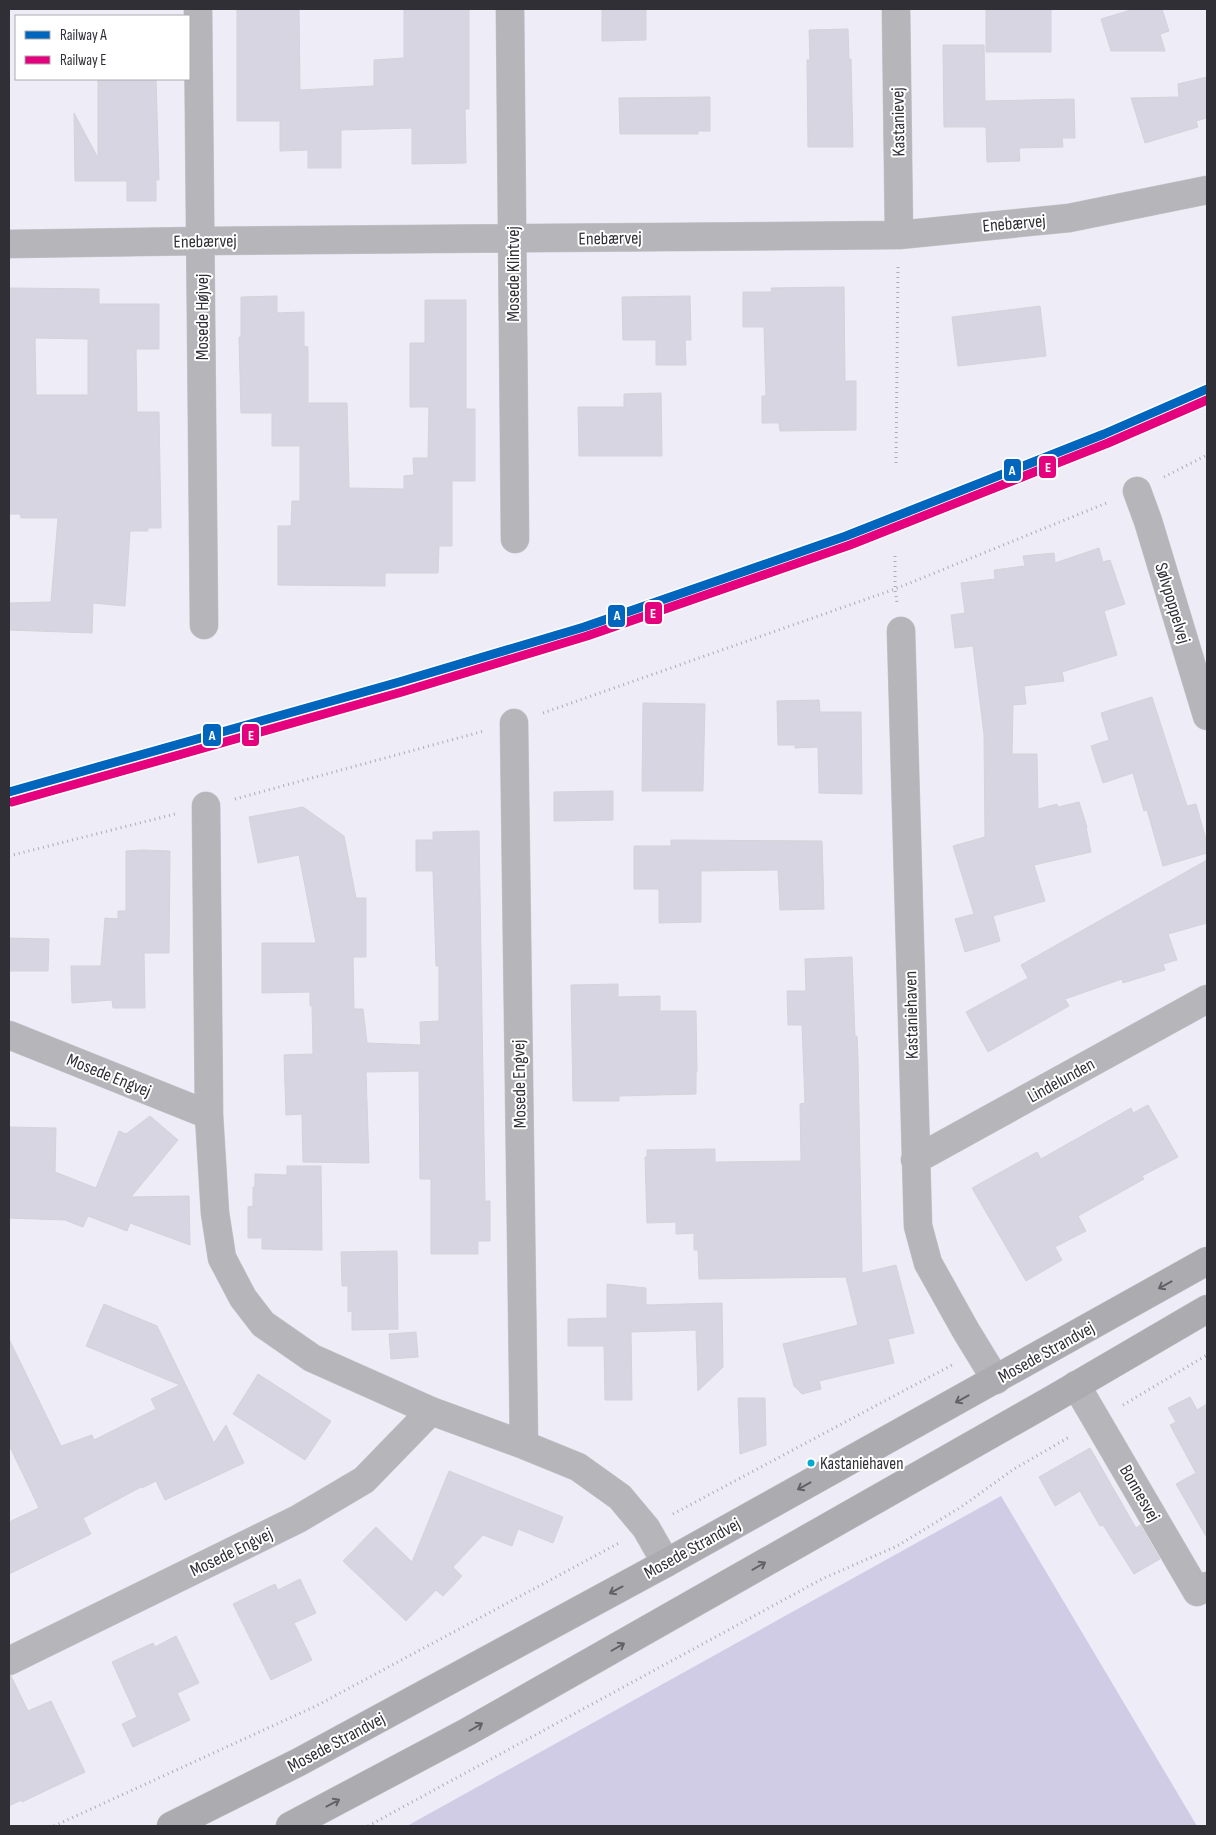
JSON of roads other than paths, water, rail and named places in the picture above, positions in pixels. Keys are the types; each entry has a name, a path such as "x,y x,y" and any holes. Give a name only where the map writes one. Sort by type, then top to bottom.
{"main road":[{"name":"Mosede Strandvej","path":"171,1826 299,1762 666,1562 1207,1261"},
{"path":"290,1826 467,1732 1207,1309"}],"street":[{"name":"Mosede Højvej","path":"198,9 204,625"},
{"name":"Mosede Klintvej","path":"510,9 515,539"},
{"name":"Kastanievej","path":"896,9 898,235"},
{"name":"Enebærvej","path":"9,244 898,235 1069,218 1207,190"},
{"name":"Sølvpoppelvej","path":"1137,491 1148,521 1207,716"},
{"name":"Kastaniehaven","path":"901,630 918,1226 928,1262 966,1331 996,1380"},
{"name":"Mosede Engvej","path":"514,723 524,1445"},
{"path":"206,806 209,1115 215,1213 222,1258 243,1298 263,1324 312,1358 431,1411 578,1467 620,1498 646,1528 666,1562"},
{"name":"Lindelunden","path":"915,1160 1207,998"},
{"name":"Mosede Engvej","path":"9,1035 209,1115"},
{"name":"Bonnesvej","path":"1076,1385 1198,1592 1207,1586"},
{"name":"Mosede Engvej","path":"9,1661 298,1520 364,1480 431,1411"}],"rail line":[{"name":"A","path":"9,792 399,682 584,627 846,536 1104,434 1207,389"},
{"name":"E","path":"12,802 402,692 587,636 850,545 1108,443 1207,400"}],"place":[{"name":"Kastaniehaven","path":"811,1463"}]}
